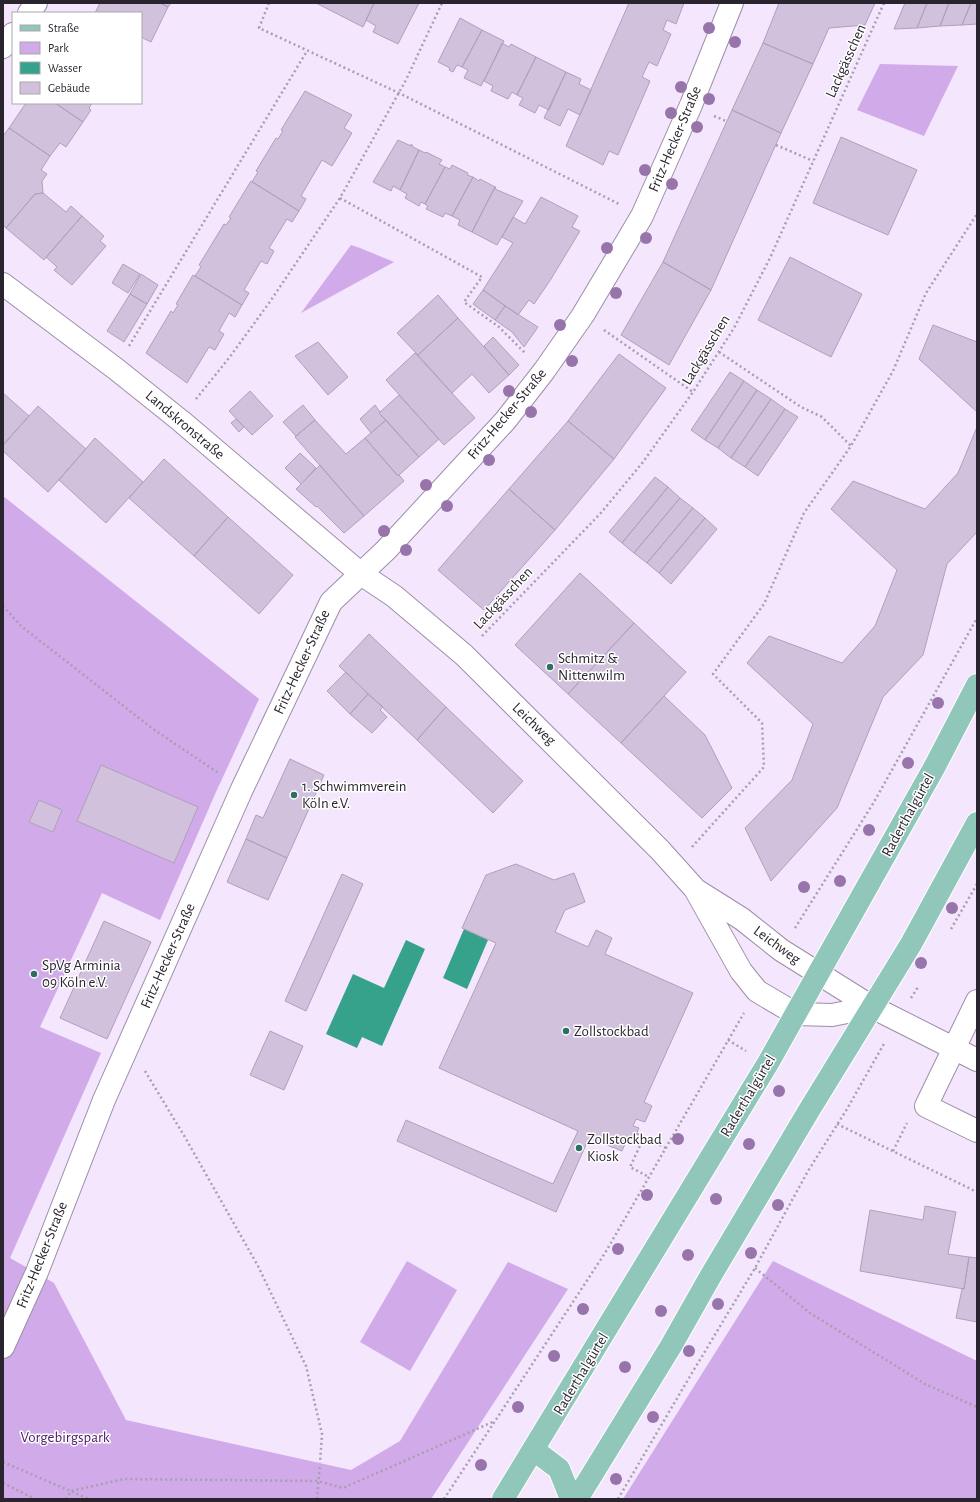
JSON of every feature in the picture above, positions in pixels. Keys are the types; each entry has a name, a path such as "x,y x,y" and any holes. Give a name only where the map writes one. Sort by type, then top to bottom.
{"main road":[{"name":"Raderthalgürtel","path":"504,1499 764,1070 935,766 977,685"},
{"path":"577,1499 671,1346 790,1143 911,944 977,823"},
{"path":"534,1450 559,1469 571,1499"}],"street":[{"path":"29,12 36,3"},
{"name":"Fritz-Hecker-Straße","path":"3,1347 37,1272 104,1100 242,789 331,602 386,550 433,501 505,420 544,371 583,315 642,216 691,105 732,3"},
{"path":"3,47 12,35"},
{"name":"Landskronstraße","path":"3,284 116,369 181,421 360,574"},
{"name":"Leichweg","path":"360,574 394,596 464,655 660,850 695,890 741,971 757,991 796,1014 832,1015 872,1007"},
{"name":"Leichweg","path":"695,890 742,919 781,950 872,1007 977,1060"},
{"path":"977,1001 926,1106 977,1131"}],"path":[{"path":"269,3 259,28 399,93 642,216"},
{"path":"181,421 269,303 340,198 399,93 442,3"},
{"name":"Lackgässchen","path":"464,655 600,514 643,462 693,392 719,352 734,328 770,258 884,3"},
{"path":"116,369 307,51"},
{"path":"776,145 814,161"},
{"path":"340,198 482,277 464,302 499,328 544,371"},
{"path":"674,866 764,767 762,723 713,674 764,604 804,513 851,446 893,371 926,292 977,214"},
{"path":"583,315 693,392"},
{"path":"719,352 801,407 822,417 851,446"},
{"path":"3,606 22,626 153,729 242,789"},
{"path":"781,950 874,802 977,618"},
{"path":"950,932 977,884"},
{"path":"618,1499 755,1268 808,1171 918,986"},
{"path":"444,1499 605,1253 757,991"},
{"path":"144,1069 186,1139 258,1266 306,1366 322,1434 317,1499"},
{"path":"893,1151 910,1116 926,1106"},
{"path":"837,1124 977,1192"},
{"path":"637,1134 666,1148"},
{"path":"644,1137 630,1167 649,1177"},
{"path":"755,1268 810,1314 925,1384 977,1407"},
{"path":"66,1499 71,1491 124,1479 318,1481 343,1488 496,1420"},
{"path":"3,1462 89,1499"},
{"path":"3,1483 35,1499"}],"green space":[{"path":"880,64 958,66 924,136 857,110"},
{"path":"351,245 394,262 301,313"},
{"name":"Vorgebirgspark","path":"3,496 259,699 216,792 160,920 102,893 40,1027 101,1053 10,1258 54,1283 126,1420 351,1470 400,1441 508,1262 568,1289 431,1499 3,1499"},
{"path":"407,1261 457,1290 410,1371 360,1342"},
{"path":"773,1261 977,1361 977,1499 623,1499"}],"water":[{"path":"464,929 488,940 467,989 443,978"},
{"path":"406,940 425,949 382,1046 362,1037 357,1048 326,1034 353,974 384,988"}],"building":[{"path":"100,3 160,3 168,7 151,42 142,38 142,12 96,12"},
{"path":"160,3 171,3 168,7"},
{"path":"316,3 374,3 363,27"},
{"path":"374,3 419,3 398,44 373,32 376,26 366,20"},
{"path":"629,3 684,3 676,24 667,20 663,30 671,34 657,66 649,62 642,77 650,81 618,155 609,151 603,165 566,146"},
{"path":"779,3 875,3 865,25 829,28 813,64 763,43"},
{"path":"905,3 927,3 917,28 894,29"},
{"path":"927,3 949,3 940,26 917,28"},
{"path":"949,3 971,3 962,25 940,26"},
{"path":"971,3 977,3 977,24 962,25"},
{"path":"460,18 482,30 462,67 457,65 453,72 449,70 450,68 438,62"},
{"path":"482,30 504,41 481,86 464,78 468,70 462,67"},
{"path":"502,43 509,47 511,44 536,57 517,95 512,92 508,99 491,91 493,86 484,81"},
{"path":"763,43 813,64 781,133 732,110"},
{"path":"536,57 566,72 549,110 539,105 535,113 519,105 523,98 517,95"},
{"path":"566,72 581,79 579,84 591,90 580,115 568,109 560,126 544,118"},
{"path":"305,91 352,115 344,128 352,133 332,166 322,160 301,196 306,199 299,211 252,182 258,172 256,171 276,138 278,139 283,131 281,130"},
{"path":"25,104 56,104 83,122 66,147 60,143 50,156 9,128"},
{"path":"56,104 91,104 89,108 91,110 83,122"},
{"path":"732,110 781,133 711,290 663,262"},
{"path":"9,128 50,156 41,170 47,174 42,181 43,193 35,194 6,228 3,225 3,136"},
{"path":"841,137 917,170 888,235 813,203"},
{"path":"398,140 411,146 411,144 419,150 400,190 393,186 391,191 373,182"},
{"path":"419,150 442,160 439,164 445,167 425,204 421,202 419,206 405,198 407,194 400,190"},
{"path":"452,165 468,173 467,175 473,177 452,216 445,213 443,217 426,209 428,206 425,204 445,167 450,169"},
{"path":"473,177 495,187 472,232 458,225 460,220 452,216"},
{"path":"251,181 299,211 292,222 287,219 269,248 274,251 267,264 261,261 244,290 249,293 242,305 195,276 201,267 199,265 224,224 226,225 231,218 229,217"},
{"path":"495,187 495,189 523,201 497,245 472,232"},
{"path":"43,193 66,212 71,206 82,216 44,260 6,228 35,194"},
{"path":"541,197 578,216 572,227 580,231 534,304 529,300 518,315 483,290 513,243 502,237 513,217 525,224"},
{"path":"82,216 104,236 100,241 106,246 72,285 54,270 57,267 46,257"},
{"path":"790,257 862,294 831,357 758,320"},
{"path":"663,262 711,290 669,365 621,335"},
{"path":"123,264 140,274 128,293 112,283"},
{"path":"141,274 158,285 147,304 130,294"},
{"path":"193,275 242,305 235,317 229,313 219,331 224,334 215,350 209,347 187,383 146,353 171,311 173,313 178,305 176,304"},
{"path":"483,290 505,306 495,320 473,304"},
{"path":"130,294 147,304 124,342 107,331"},
{"path":"438,295 458,318 418,355 397,333"},
{"path":"505,306 538,327 524,347 512,332 495,320"},
{"path":"458,318 509,375 489,393 472,374 452,393 418,355"},
{"path":"933,325 977,342 977,412 919,359"},
{"path":"493,337 519,365 509,375 484,346"},
{"path":"318,342 348,377 328,395 295,356"},
{"path":"415,353 475,418 444,445 386,380"},
{"path":"619,354 666,388 614,459 568,421"},
{"path":"730,372 744,381 705,440 691,430"},
{"path":"744,381 757,390 718,448 705,440"},
{"path":"757,390 771,399 731,458 718,448"},
{"path":"250,391 273,416 252,435 229,411"},
{"path":"3,393 29,416 3,445"},
{"path":"399,395 439,439 419,457 379,413"},
{"path":"771,399 785,409 745,467 731,458"},
{"path":"303,405 315,420 296,436 283,422"},
{"path":"375,405 380,412 379,413 386,420 371,433 360,419"},
{"path":"38,406 86,449 48,492 3,451 3,445"},
{"path":"785,409 798,417 758,476 745,467"},
{"path":"236,419 244,427 239,432 231,423"},
{"path":"315,420 346,454 365,438 404,481 364,516 295,437"},
{"path":"386,420 419,457 398,476 365,438"},
{"path":"568,421 614,459 555,530 509,489"},
{"path":"977,427 977,532 947,564 923,655 883,697 837,808 771,881 745,828 792,780 813,724 747,663 769,636 842,663 875,626 897,570 831,509 853,481 925,509 958,473"},
{"path":"95,438 143,482 106,523 59,480"},
{"path":"300,453 316,468 301,484 285,468"},
{"path":"164,459 228,517 194,556 129,498"},
{"path":"320,465 364,516 344,533 317,506 316,507 296,489"},
{"path":"655,477 668,487 622,543 609,532"},
{"path":"668,487 680,498 634,553 622,543"},
{"path":"509,489 555,530 484,610 438,570"},
{"path":"680,498 693,508 647,563 634,553"},
{"path":"693,508 705,518 659,573 647,563"},
{"path":"228,517 293,575 259,614 194,556"},
{"path":"705,518 717,529 671,584 659,573"},
{"path":"580,573 634,623 568,694 515,645"},
{"path":"634,623 686,672 621,743 568,694"},
{"path":"369,634 446,707 417,740 339,666"},
{"path":"346,672 368,694 350,714 327,691"},
{"path":"368,694 383,707 380,710 387,717 372,733 350,714"},
{"path":"664,696 705,735 732,788 702,818 621,743"},
{"path":"446,707 523,781 493,813 417,740"},
{"name":"1. Schwimmverein Köln e.V.","path":"290,759 324,775 287,858 246,839 256,815 263,818"},
{"path":"101,765 198,807 174,863 77,821"},
{"path":"39,800 62,810 53,832 29,822"},
{"path":"246,839 287,858 268,900 227,882"},
{"name":"Zollstockbad","path":"516,864 554,880 574,873 585,902 565,910 555,932 588,947 596,930 612,938 605,954 693,993 644,1102 652,1106 645,1122 636,1119 633,1126 639,1128 634,1139 628,1137 622,1151 589,1138 556,1212 397,1141 406,1120 553,1184 578,1131 439,1068 496,943 462,928 486,875"},
{"path":"342,874 363,884 306,1011 285,1001"},
{"path":"104,921 151,942 107,1039 60,1018"},
{"path":"270,1031 303,1046 284,1090 250,1075"},
{"path":"925,1206 956,1212 948,1254 969,1257 964,1289 860,1271 870,1210 923,1220"},
{"path":"969,1257 977,1258 977,1322 956,1318 962,1289 964,1289"}],"place":[{"name":"Schmitz & Nittenwilm","path":"550,667"},
{"name":"1. Schwimmverein Köln e.V.","path":"294,795"},
{"name":"SpVg Arminia 09 Köln e.V.","path":"34,974"},
{"name":"Zollstockbad","path":"566,1031"},
{"name":"Zollstockbad Kiosk","path":"579,1148"}]}
